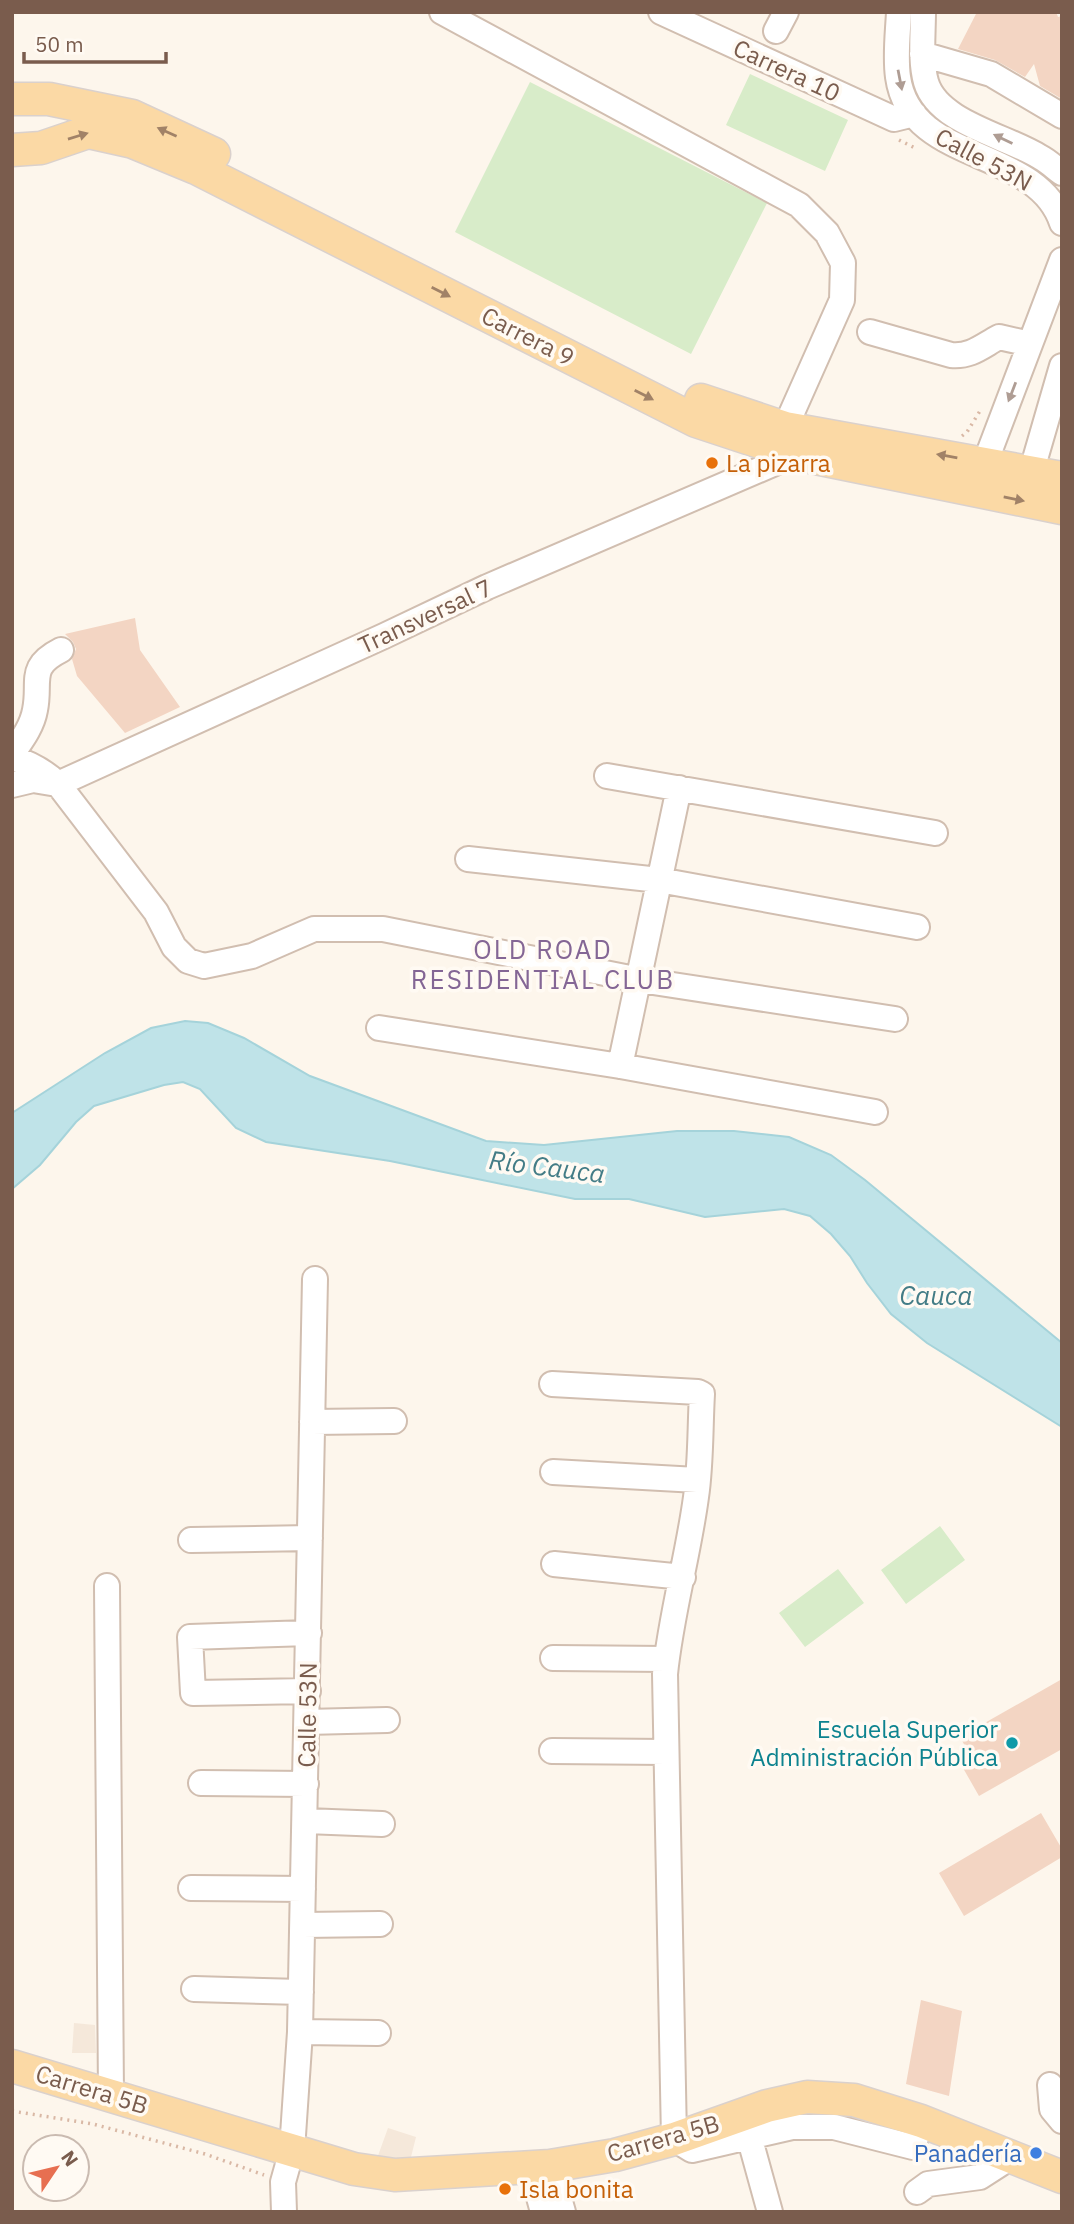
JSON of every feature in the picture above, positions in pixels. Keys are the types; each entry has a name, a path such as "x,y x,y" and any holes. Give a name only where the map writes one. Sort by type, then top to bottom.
{"main road":[{"name":"Carrera 9","path":"12,99 49,99 132,116 196,144 710,404 790,441 985,463 1062,478"},
{"name":"Carrera 9","path":"12,150 41,148 88,132 133,142 196,168 696,421 790,441 1062,508"},
{"name":"Carrera 5B","path":"12,2066 354,2169 395,2175 541,2167 615,2155 674,2139 767,2106 807,2097 854,2100 921,2121 1062,2177"}],"street":[{"path":"442,12 799,205 827,233 843,263 842,300 790,441"},
{"name":"Carrera 10","path":"662,12 894,119 914,114"},
{"name":"Calle 53N","path":"899,12 898,76 904,98 914,114 928,129 945,141 1024,178 1043,191 1058,212 1062,223"},
{"name":"Calle 53N","path":"923,12 922,54 926,83 936,100 951,114 1040,156 1062,173"},
{"path":"922,54 991,74 1062,116"},
{"path":"985,463 1062,260"},
{"path":"870,332 963,356 999,337 1030,344"},
{"path":"1031,473 1062,366"},
{"name":"Transversal 7","path":"58,784 384,636 790,441"},
{"path":"61,650 49,656 36,674 36,709 29,728 12,756 44,771 58,784 156,912 174,947 188,961 204,966 252,956 314,929 383,929 640,981 895,1019"},
{"path":"607,776 934,833"},
{"path":"12,785 33,780 58,784"},
{"path":"620,1066 679,788"},
{"path":"468,859 659,880 917,927"},
{"path":"379,1028 620,1066 874,1112"},
{"name":"Calle 53N","path":"284,2212 283,2182 292,2150 300,2032 315,1279"},
{"path":"552,1384 702,1394 697,1479 683,1577 666,1660 674,2139 692,2150 792,2127 834,2127 913,2147 921,2121"},
{"path":"312,1422 394,1421"},
{"path":"553,1472 697,1479"},
{"path":"191,1540 310,1538"},
{"path":"554,1564 683,1577"},
{"path":"107,1586 111,2095"},
{"path":"308,1690 193,1693 190,1637 309,1633"},
{"path":"552,1658 666,1660"},
{"path":"307,1722 387,1720"},
{"path":"552,1751 666,1752"},
{"path":"201,1783 306,1784"},
{"path":"306,1821 382,1824"},
{"path":"191,1888 303,1889"},
{"path":"303,1925 380,1924"},
{"path":"194,1989 301,1992"},
{"path":"300,2032 378,2033"},
{"path":"1050,2085 1052,2109 1062,2121"},
{"path":"749,2136 770,2212"},
{"path":"916,2192 928,2184 980,2177 1011,2157"},
{"path":"541,2167 543,2212"},
{"path":"541,2167 563,2212"}],"path":[{"path":"894,137 928,154"},
{"path":"954,440 967,432 985,400"},
{"path":"12,2111 93,2123 205,2154 283,2182"}],"shaded area":[{"path":"74,2023 95,2025 96,2053 72,2053"},
{"path":"388,2128 416,2137 407,2173 375,2164"}],"green space":[{"path":"750,74 848,120 825,171 726,125"},
{"path":"530,82 767,203 691,354 455,232"},
{"path":"940,1526 965,1560 906,1604 881,1570"},
{"path":"838,1569 864,1603 805,1647 779,1613"}],"water":[{"name":"Cauca","path":"185,1021 208,1023 244,1038 310,1076 486,1141 544,1145 677,1131 734,1131 789,1137 831,1155 1062,1343 1062,1427 927,1343 891,1314 831,1234 810,1216 784,1209 705,1217 629,1199 575,1199 390,1161 266,1142 236,1128 200,1089 183,1082 94,1106 76,1122 40,1165 12,1189 12,1113 105,1053 151,1028"}],"building":[{"path":"977,12 1056,12 1058,17 1062,16 1062,99 1040,86 1034,64 1025,77 995,60 958,49"},
{"path":"135,618 140,650 180,707 125,733 77,676 72,659 76,649 65,634"},
{"name":"Escuela Superior Administración Pública","path":"1062,1679 1062,1749 979,1796 959,1761 970,1755 960,1737"},
{"name":"Escuela Superior Administración Pública","path":"1041,1813 1062,1849 1062,1857 964,1916 939,1873"},
{"path":"921,2000 962,2011 949,2096 906,2084"}],"place":[{"name":"La pizarra","path":"712,463"},
{"name":"Escuela Superior Administración Pública","path":"1012,1743"},
{"name":"Panadería","path":"1036,2153"},
{"name":"Isla bonita","path":"505,2189"}],"district":[{"name":"OLD ROAD RESIDENTIAL CLUB","path":"543,964"}],"water label":[{"name":"Río Cauca","path":"547,1166"}]}
